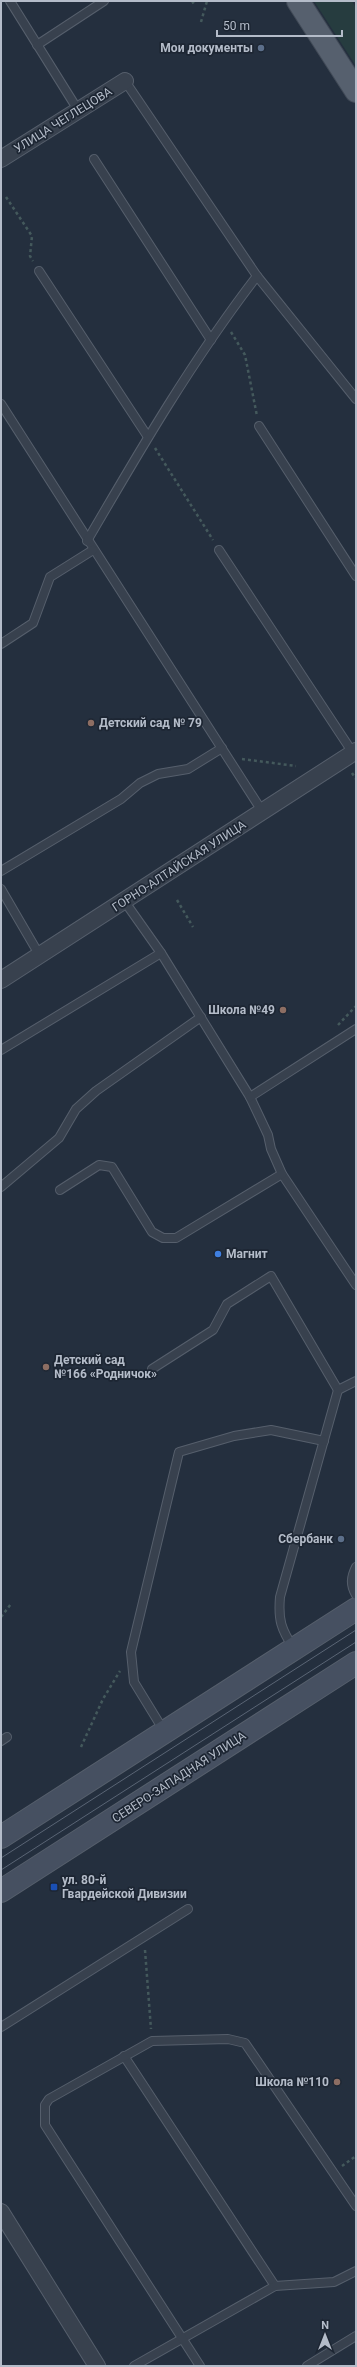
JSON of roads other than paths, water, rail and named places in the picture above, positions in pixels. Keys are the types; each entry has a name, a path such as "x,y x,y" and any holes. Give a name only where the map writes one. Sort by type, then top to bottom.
{"main road":[{"path":"298,1 356,91"},
{"path":"1,1837 356,1609"},
{"name":"СЕВЕРО-ЗАПАДНАЯ УЛИЦА","path":"1,1891 356,1663"}],"street":[{"name":"УЛИЦА ЧЕГЛЕЦОВА","path":"1,159 125,81"},
{"name":"ГОРНО-АЛТАЙСКАЯ УЛИЦА","path":"1,980 125,902 354,752"},
{"path":"1,2212 97,2366"}],"lane":[{"path":"10,1 78,110"},
{"path":"37,45 104,1"},
{"path":"125,81 257,276 356,399"},
{"path":"94,159 211,340"},
{"path":"39,271 148,437"},
{"path":"87,541 148,437 224,319 257,276"},
{"path":"1,404 87,541 262,812"},
{"path":"259,426 356,576"},
{"path":"1,644 33,623 50,577 93,550"},
{"path":"219,550 354,752"},
{"path":"1,871 121,799 140,783 158,774 188,769 222,748"},
{"path":"1,889 40,956"},
{"path":"125,902 161,953 250,1097 268,1135 276,1161 282,1174 354,1275 356,1285"},
{"path":"1,1050 161,953"},
{"path":"1,1187 59,1138 76,1110 96,1091 201,1017"},
{"path":"250,1097 356,1029"},
{"path":"60,1190 99,1165 112,1167 152,1232 163,1238 176,1238 282,1174"},
{"path":"152,1369 213,1330 227,1304 271,1276 338,1390 280,1597 278,1615 283,1632 294,1649"},
{"path":"338,1390 356,1381"},
{"path":"165,1732 134,1682 132,1652 179,1452 234,1436 271,1430 324,1441"},
{"path":"356,1567 351,1580 352,1589 356,1595"},
{"path":"1,2027 188,1909"},
{"path":"200,2366 45,2125 44,2105 49,2098 152,2041 228,2039 245,2043 356,2206"},
{"path":"124,2056 275,2286"},
{"path":"134,2366 275,2286 334,2282 356,2271"},
{"path":"307,2366 356,2336"}],"tram line":[{"path":"1,1858 356,1630"},
{"path":"1,1870 356,1642"}],"place":[{"name":"Мои документы","path":"261,48"},
{"name":"Детский сад № 79","path":"91,723"},
{"name":"Школа №49","path":"283,1010"},
{"name":"Магнит","path":"218,1254"},
{"name":"Детский сад №166 «Родничок»","path":"46,1367"},
{"name":"Сбербанк","path":"341,1539"},
{"name":"ул. 80-й Гвардейской Дивизии","path":"54,1887"},
{"name":"Школа №110","path":"337,2082"}]}
